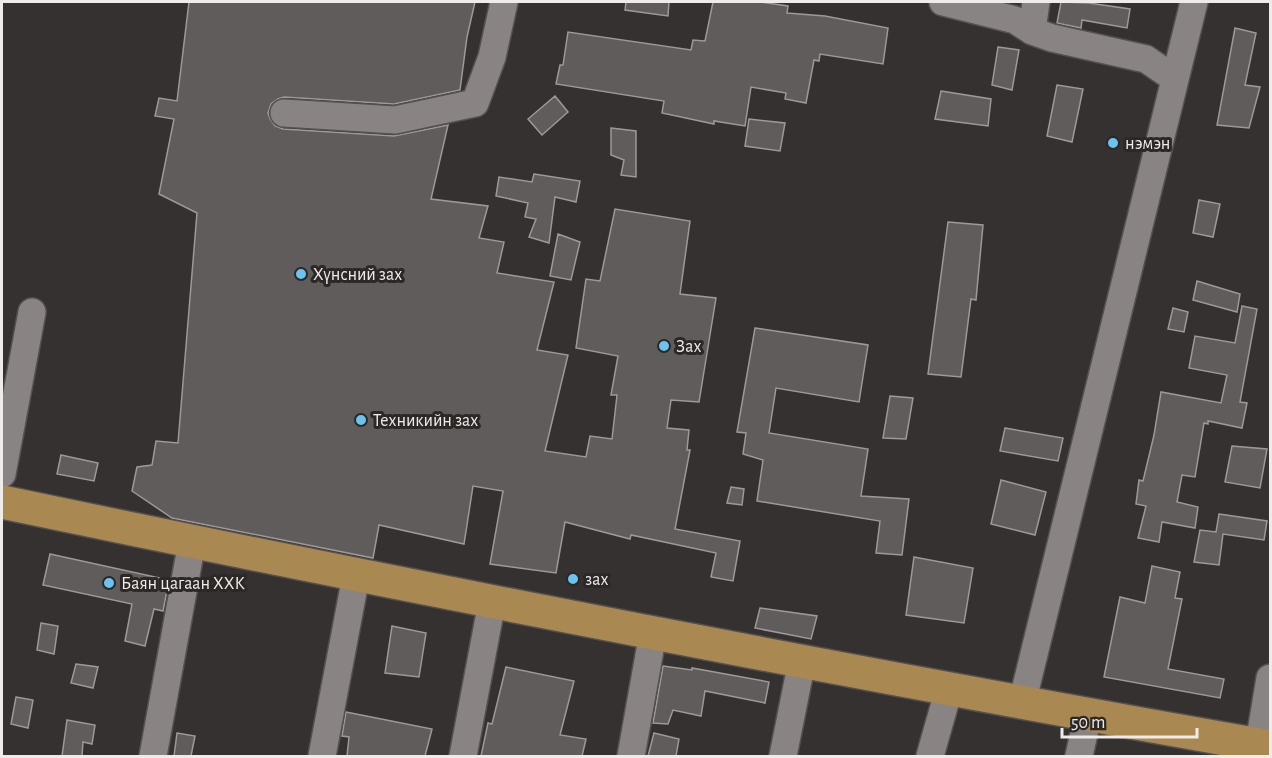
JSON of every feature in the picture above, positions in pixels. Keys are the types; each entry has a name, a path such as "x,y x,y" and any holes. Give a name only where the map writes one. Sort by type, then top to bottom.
{"main road":[{"path":"2,502 356,576 1262,750"}],"street":[{"path":"284,113 395,120 475,103 492,57 504,2"},
{"path":"943,2 1015,20 1032,31 1052,38 1146,59 1175,79"},
{"path":"1032,31 1036,2"},
{"path":"1022,703 1194,2"},
{"path":"2,474 32,312"},
{"path":"153,756 192,542"},
{"path":"322,756 356,576"},
{"path":"463,756 492,602"},
{"path":"631,756 653,633"},
{"path":"783,756 802,661"},
{"path":"1262,750 1270,678"},
{"path":"930,756 949,689"},
{"path":"1078,756 1088,715"}],"building":[{"path":"189,2 475,2 467,37 460,90 394,104 284,97 271,104 268,113 275,126 283,129 394,136 448,125 431,199 488,206 479,238 504,242 497,273 554,282 537,350 568,355 545,451 586,457 590,436 612,439 617,395 611,395 618,356 576,348 586,279 600,281 615,209 690,221 680,294 716,298 699,402 671,400 667,428 689,430 687,450 690,450 675,529 740,541 733,581 711,577 716,553 631,535 630,539 565,522 556,573 490,564 503,491 473,486 464,544 379,525 373,558 172,518 132,491 137,467 152,465 156,441 178,443 197,213 159,194 174,119 155,116 159,98 177,101"},
{"path":"626,2 669,2 668,16 625,10"},
{"path":"713,2 761,2 788,6 787,13 825,16 888,28 883,64 820,54 819,61 814,60 806,103 785,99 786,93 751,87 745,126 714,121 714,124 662,113 664,101 556,84 560,65 563,65 568,32 691,50 693,40 705,41"},
{"path":"1061,2 1089,3 1130,9 1127,28 1082,20 1081,28 1057,23"},
{"path":"1235,28 1256,33 1245,85 1260,87 1249,128 1217,125"},
{"path":"998,47 1019,50 1012,90 992,85"},
{"path":"1057,85 1083,89 1072,142 1047,136"},
{"path":"941,91 991,99 988,126 935,119"},
{"path":"555,96 568,112 542,135 528,119"},
{"path":"749,119 785,123 780,151 745,146"},
{"path":"611,128 636,131 636,177 621,175 624,160 611,155"},
{"path":"534,174 580,181 576,202 555,197 549,243 529,237 536,219 525,217 528,203 496,196 499,177 532,182"},
{"path":"1199,200 1220,204 1213,237 1193,233"},
{"path":"948,222 983,225 976,300 971,299 961,377 928,374"},
{"path":"558,234 580,242 571,280 550,276"},
{"path":"1197,281 1240,294 1237,312 1193,300"},
{"path":"1242,306 1257,309 1240,402 1247,403 1242,428 1208,421 1208,424 1204,423 1195,477 1182,475 1177,502 1198,507 1195,528 1162,522 1159,542 1138,538 1146,506 1136,504 1139,480 1143,481 1161,392 1221,403 1227,375 1189,368 1195,336 1235,343"},
{"path":"1173,308 1188,312 1184,332 1168,329"},
{"path":"755,328 868,345 859,402 776,388 769,433 868,449 861,496 909,499 902,555 876,553 880,521 757,501 763,460 743,454 746,433 737,432"},
{"path":"890,396 913,398 906,439 883,438"},
{"path":"1005,428 1063,438 1058,461 1000,451"},
{"path":"1232,446 1267,449 1260,488 1225,482"},
{"path":"61,455 98,463 94,481 57,474"},
{"path":"1001,480 1046,492 1035,535 991,524"},
{"path":"731,487 744,489 742,505 727,503"},
{"path":"1219,514 1267,521 1264,540 1223,534 1219,565 1194,562 1200,530 1216,532"},
{"name":"Баян цагаан ХХК","path":"50,554 169,580 163,611 154,609 145,646 125,641 132,604 43,585"},
{"path":"914,557 973,568 964,623 906,615"},
{"path":"1152,566 1180,572 1175,598 1182,599 1168,669 1224,679 1220,698 1104,677 1120,597 1145,603"},
{"path":"760,608 817,616 811,639 755,628"},
{"path":"41,623 58,626 54,654 37,650"},
{"path":"392,626 426,633 419,677 385,673"},
{"path":"76,664 98,667 93,688 71,683"},
{"path":"663,666 692,670 692,668 769,682 765,703 705,691 701,716 673,710 668,724 653,723"},
{"path":"506,667 574,681 560,735 586,739 582,756 481,756 488,723 492,724"},
{"path":"16,697 33,700 28,728 11,724"},
{"path":"346,712 432,729 425,756 347,756 349,737 342,736"},
{"path":"67,720 95,725 92,744 83,742 82,756 62,756"},
{"path":"177,733 195,736 191,756 174,756"},
{"path":"654,733 679,739 676,756 648,756"}],"place":[{"name":"нэмэн","path":"1113,143"},
{"name":"Хүнсний зах","path":"301,274"},
{"name":"Зах","path":"664,346"},
{"name":"Техникийн зах","path":"361,420"},
{"name":"зах","path":"573,579"},
{"name":"Баян цагаан ХХК","path":"109,583"}]}
